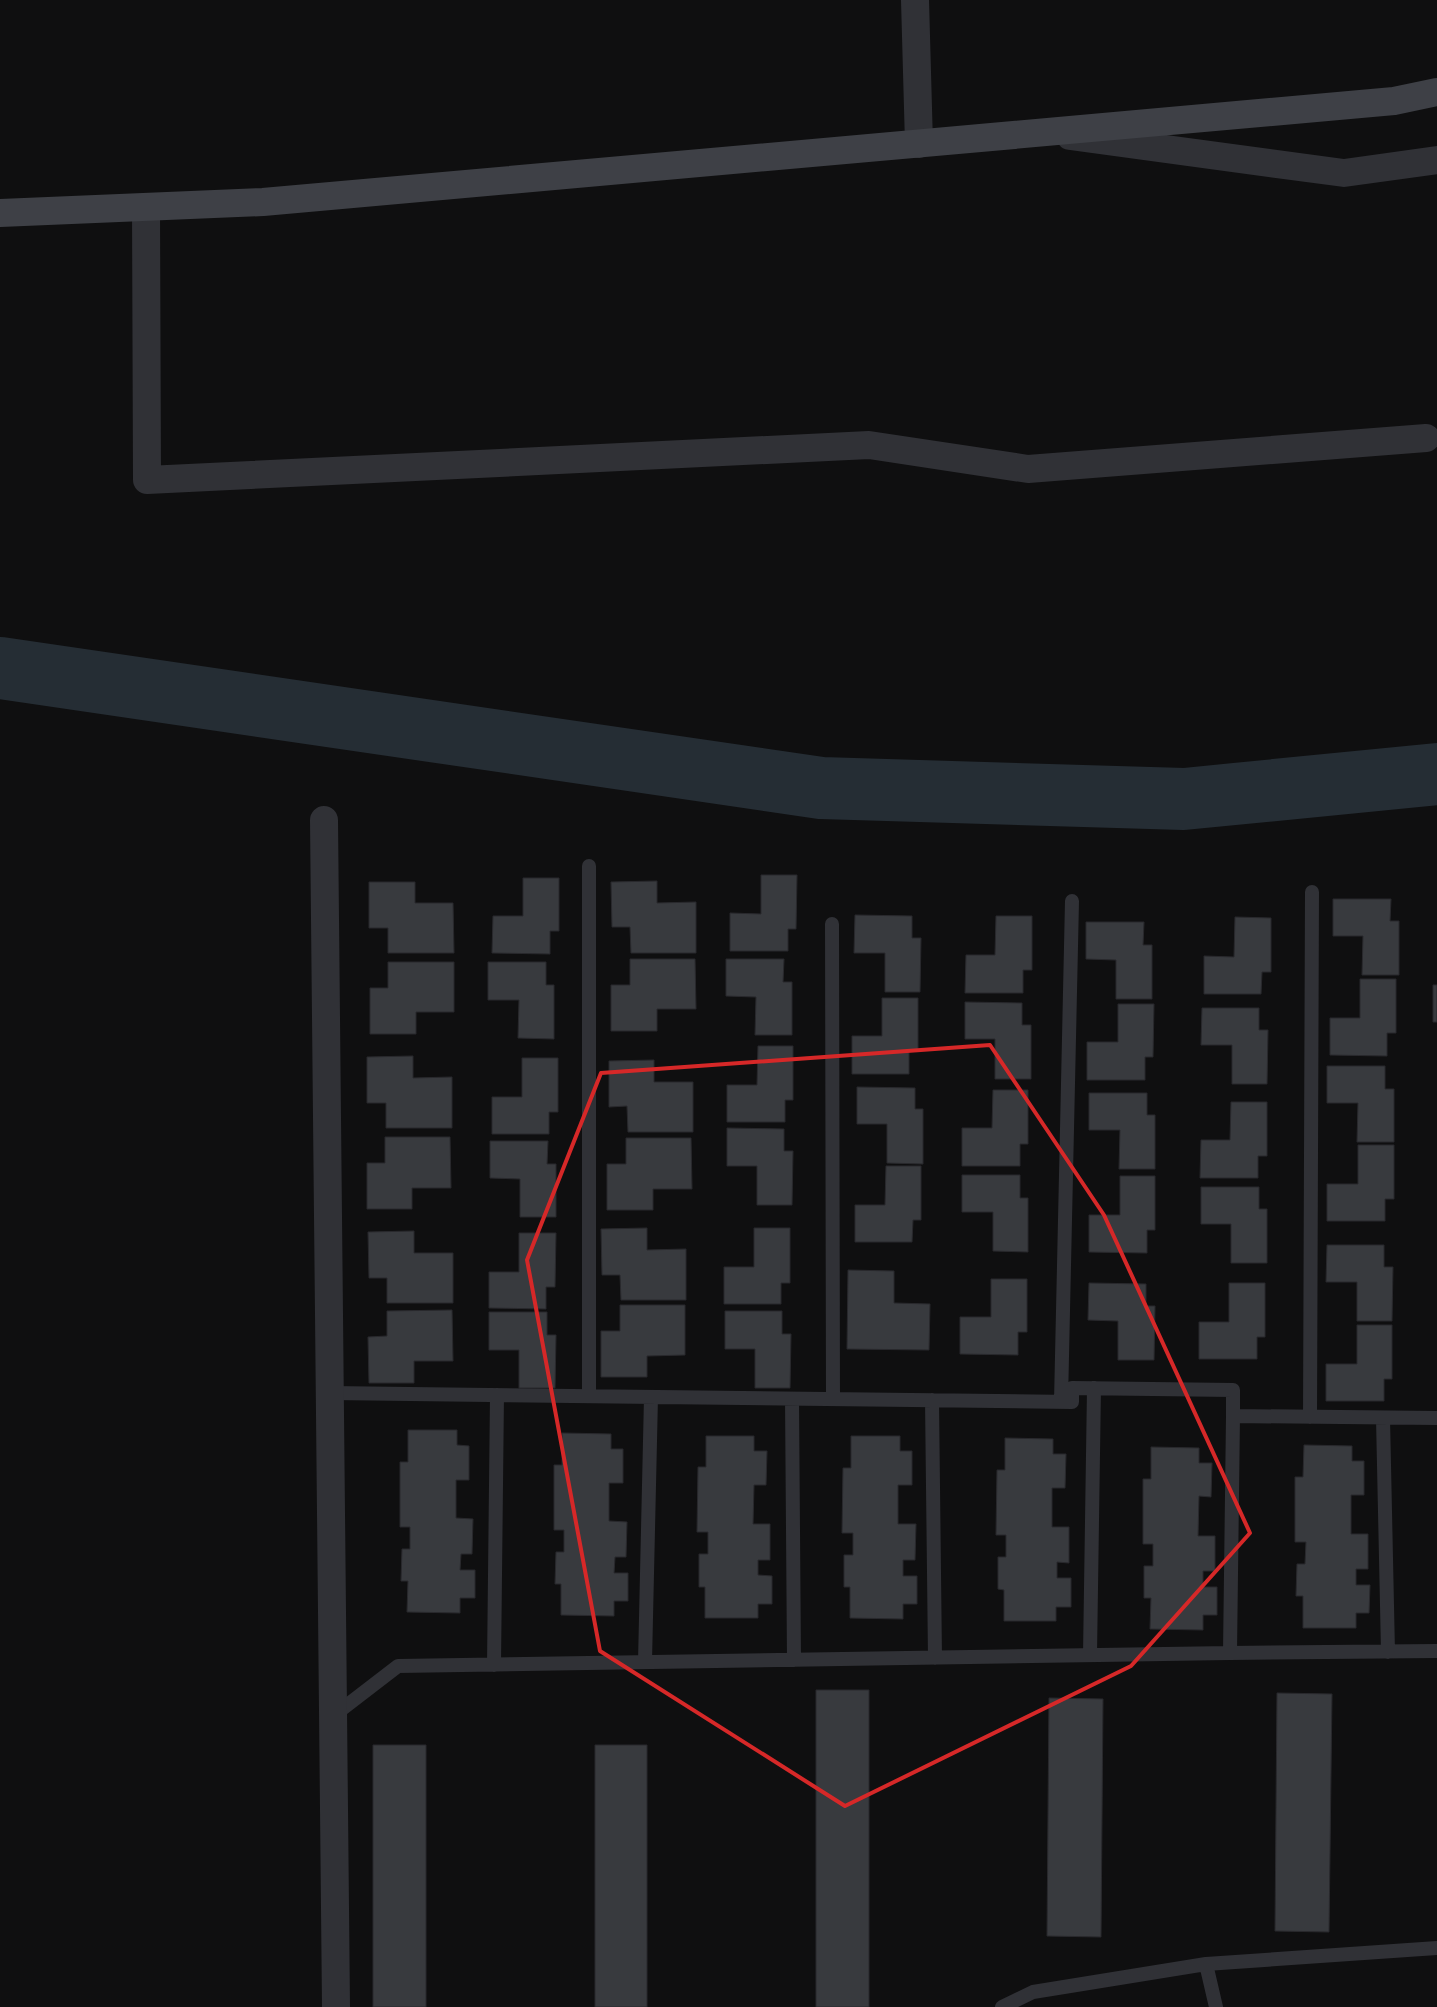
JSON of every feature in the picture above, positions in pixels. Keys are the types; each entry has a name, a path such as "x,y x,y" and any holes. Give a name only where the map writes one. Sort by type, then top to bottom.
{"main road":[{"path":"0,213 263,202 1394,101 1437,92"}],"street":[{"path":"915,0 919,144"},
{"path":"1044,132 1344,173 1437,160"},
{"path":"146,207 146,480 869,445 1028,469 1426,438"},
{"path":"324,820 336,2007"}],"lane":[{"path":"589,866 589,1396"},
{"path":"1310,1417 1312,892"},
{"path":"1061,1402 1072,901"},
{"path":"832,924 834,1400"},
{"path":"330,1394 1072,1402 1072,1388 1233,1390 1230,1653"},
{"path":"1090,1655 1094,1388"},
{"path":"494,1664 498,1396"},
{"path":"645,1662 651,1398"},
{"path":"792,1399 794,1660"},
{"path":"932,1400 935,1658"},
{"path":"1233,1416 1437,1418"},
{"path":"1383,1418 1388,1652"},
{"path":"333,1716 398,1666 1437,1651"},
{"path":"1002,2007 1033,1992 1206,1964 1437,1948"},
{"path":"1206,1964 1216,2007"}],"highlighted area":[{"path":"990,1045 1104,1215 1250,1533 1131,1666 845,1806 600,1651 527,1260 601,1073"}],"building":[{"path":"761,875 797,875 796,929 788,929 788,951 730,951 730,913 761,914"},
{"path":"523,878 559,878 559,931 550,931 550,954 492,953 493,916 523,916"},
{"path":"657,881 657,903 696,902 696,953 631,953 630,927 612,927 611,882"},
{"path":"369,882 415,882 415,903 453,903 454,953 388,953 388,928 369,928"},
{"path":"1333,899 1391,899 1390,921 1399,921 1399,975 1362,975 1363,936 1333,936"},
{"path":"855,915 912,916 912,938 921,938 920,992 885,992 885,953 854,953"},
{"path":"996,916 1032,916 1032,970 1023,970 1023,993 965,993 966,955 995,955"},
{"path":"1235,917 1271,918 1271,972 1262,972 1261,994 1204,994 1204,956 1234,957"},
{"path":"1086,922 1144,922 1143,945 1152,945 1152,999 1116,999 1116,960 1086,959"},
{"path":"630,959 695,959 696,1009 657,1009 657,1031 611,1031 611,985 630,985"},
{"path":"726,959 784,959 783,982 792,982 792,1035 755,1035 756,997 726,996"},
{"path":"388,962 454,962 454,1012 416,1012 416,1034 370,1034 370,988 388,988"},
{"path":"488,962 546,962 546,985 554,985 554,1039 518,1038 519,1000 488,1000"},
{"path":"1360,979 1396,979 1396,1033 1387,1033 1387,1056 1330,1055 1330,1018 1360,1018"},
{"path":"1433,985 1437,985 1437,1022 1433,1022"},
{"path":"882,998 918,998 918,1051 909,1051 909,1074 852,1074 852,1036 882,1036"},
{"path":"965,1002 1022,1003 1022,1025 1031,1025 1031,1079 995,1079 995,1039 965,1039"},
{"path":"1118,1004 1154,1004 1153,1057 1145,1057 1145,1080 1087,1080 1087,1042 1118,1042"},
{"path":"1202,1008 1259,1008 1259,1030 1268,1030 1267,1084 1232,1084 1232,1045 1201,1045"},
{"path":"758,1046 793,1046 793,1100 785,1100 785,1122 727,1122 727,1085 757,1085"},
{"path":"413,1056 413,1078 452,1077 452,1128 386,1128 386,1103 367,1103 367,1057"},
{"path":"522,1058 558,1058 558,1112 549,1112 549,1134 492,1134 492,1097 522,1097"},
{"path":"654,1060 654,1082 693,1082 693,1132 628,1132 627,1106 609,1107 609,1061"},
{"path":"1327,1066 1385,1066 1385,1089 1394,1089 1394,1142 1357,1142 1358,1103 1327,1103"},
{"path":"857,1087 915,1088 915,1109 923,1109 923,1164 887,1163 887,1124 857,1124"},
{"path":"993,1090 1028,1090 1028,1144 1020,1144 1020,1166 962,1166 962,1128 992,1128"},
{"path":"1089,1093 1147,1093 1147,1115 1155,1115 1155,1169 1119,1169 1120,1130 1089,1130"},
{"path":"1231,1102 1267,1102 1267,1156 1258,1156 1258,1178 1200,1178 1201,1140 1230,1140"},
{"path":"727,1128 784,1129 784,1151 793,1151 792,1205 757,1205 757,1166 727,1166"},
{"path":"385,1137 450,1137 451,1188 412,1188 412,1209 367,1209 367,1163 385,1163"},
{"path":"626,1138 691,1138 692,1189 653,1189 653,1210 607,1210 607,1164 626,1164"},
{"path":"490,1141 548,1141 547,1164 556,1164 556,1217 520,1217 520,1179 490,1178"},
{"path":"1358,1145 1394,1145 1394,1199 1385,1199 1385,1221 1327,1221 1327,1184 1358,1184"},
{"path":"886,1166 921,1166 921,1220 913,1220 912,1242 855,1242 855,1205 885,1205"},
{"path":"962,1175 1020,1175 1020,1198 1028,1198 1028,1252 993,1251 993,1212 962,1212"},
{"path":"1120,1176 1155,1176 1155,1230 1147,1230 1147,1253 1089,1252 1089,1215 1120,1215"},
{"path":"1201,1187 1259,1187 1259,1209 1267,1209 1267,1263 1231,1263 1231,1224 1201,1224"},
{"path":"647,1228 647,1250 686,1249 686,1300 621,1300 620,1275 602,1275 601,1229"},
{"path":"754,1228 790,1228 790,1283 781,1283 781,1304 724,1304 724,1267 754,1267"},
{"path":"414,1231 414,1253 453,1253 453,1303 387,1303 387,1278 369,1278 368,1232"},
{"path":"519,1233 556,1233 555,1287 546,1287 546,1309 489,1308 489,1272 519,1272"},
{"path":"1327,1245 1384,1245 1384,1267 1393,1267 1392,1321 1357,1321 1357,1282 1326,1282"},
{"path":"848,1270 894,1271 894,1303 930,1304 929,1350 847,1349"},
{"path":"991,1279 1027,1279 1027,1332 1018,1332 1018,1355 960,1354 960,1317 991,1317"},
{"path":"1089,1283 1146,1284 1146,1306 1155,1306 1154,1360 1118,1360 1118,1321 1088,1320"},
{"path":"1229,1283 1265,1283 1265,1337 1257,1337 1257,1359 1199,1359 1199,1322 1229,1322"},
{"path":"620,1305 685,1305 685,1355 647,1356 647,1377 601,1377 601,1331 620,1331"},
{"path":"452,1310 453,1361 414,1361 414,1383 369,1383 368,1337 387,1336 387,1311"},
{"path":"725,1311 782,1311 782,1334 791,1334 790,1388 755,1388 755,1349 725,1349"},
{"path":"489,1312 547,1312 547,1335 556,1335 555,1388 519,1388 519,1350 489,1350"},
{"path":"1357,1325 1392,1325 1392,1379 1384,1379 1384,1401 1326,1401 1326,1364 1357,1364"},
{"path":"408,1430 457,1430 457,1445 469,1446 469,1480 456,1480 456,1518 473,1519 472,1554 461,1554 460,1570 475,1570 475,1598 460,1598 460,1613 407,1612 408,1581 401,1581 402,1549 410,1549 410,1527 400,1527 400,1462 408,1462"},
{"path":"562,1433 611,1434 611,1449 623,1449 623,1483 609,1483 609,1521 627,1522 626,1557 615,1557 614,1573 628,1573 628,1601 614,1601 614,1616 561,1615 561,1584 555,1584 556,1552 564,1552 564,1530 554,1530 554,1465 562,1465"},
{"path":"706,1436 754,1436 754,1451 767,1451 766,1485 754,1485 753,1524 770,1524 770,1560 758,1560 758,1575 772,1576 772,1604 758,1604 758,1618 705,1618 705,1587 699,1587 699,1554 708,1554 708,1532 697,1532 698,1467 706,1467"},
{"path":"851,1436 900,1436 900,1451 912,1451 912,1485 898,1485 898,1524 916,1524 915,1560 903,1560 903,1576 917,1576 917,1604 903,1604 903,1619 850,1618 850,1587 844,1587 844,1555 853,1555 853,1533 842,1533 843,1468 851,1468"},
{"path":"1005,1438 1053,1439 1053,1454 1066,1454 1065,1488 1052,1488 1052,1527 1069,1527 1069,1563 1057,1562 1057,1578 1071,1578 1071,1607 1056,1607 1056,1621 1004,1621 1004,1590 998,1589 998,1557 1006,1557 1006,1535 996,1535 997,1470 1005,1470"},
{"path":"1304,1445 1352,1446 1352,1461 1364,1461 1364,1495 1351,1495 1351,1534 1368,1534 1368,1569 1356,1569 1356,1585 1370,1585 1369,1613 1356,1613 1356,1628 1303,1628 1303,1596 1296,1596 1297,1564 1305,1564 1306,1542 1295,1542 1295,1477 1303,1477"},
{"path":"1151,1447 1199,1448 1199,1463 1212,1463 1211,1497 1199,1496 1198,1536 1215,1536 1215,1571 1203,1571 1203,1587 1217,1587 1217,1615 1203,1615 1203,1630 1150,1629 1151,1598 1144,1598 1144,1566 1153,1566 1153,1544 1143,1544 1143,1479 1151,1479"},
{"path":"816,1690 869,1690 869,2007 816,2007"},
{"path":"1277,1693 1332,1694 1329,1932 1275,1931"},
{"path":"1049,1698 1103,1699 1101,1937 1047,1936"},
{"path":"373,1745 426,1745 426,2007 373,2007"},
{"path":"595,1745 647,1745 647,2007 595,2007"}],"waterway":[{"path":"0,668 821,788 1184,799 1437,774"}]}
